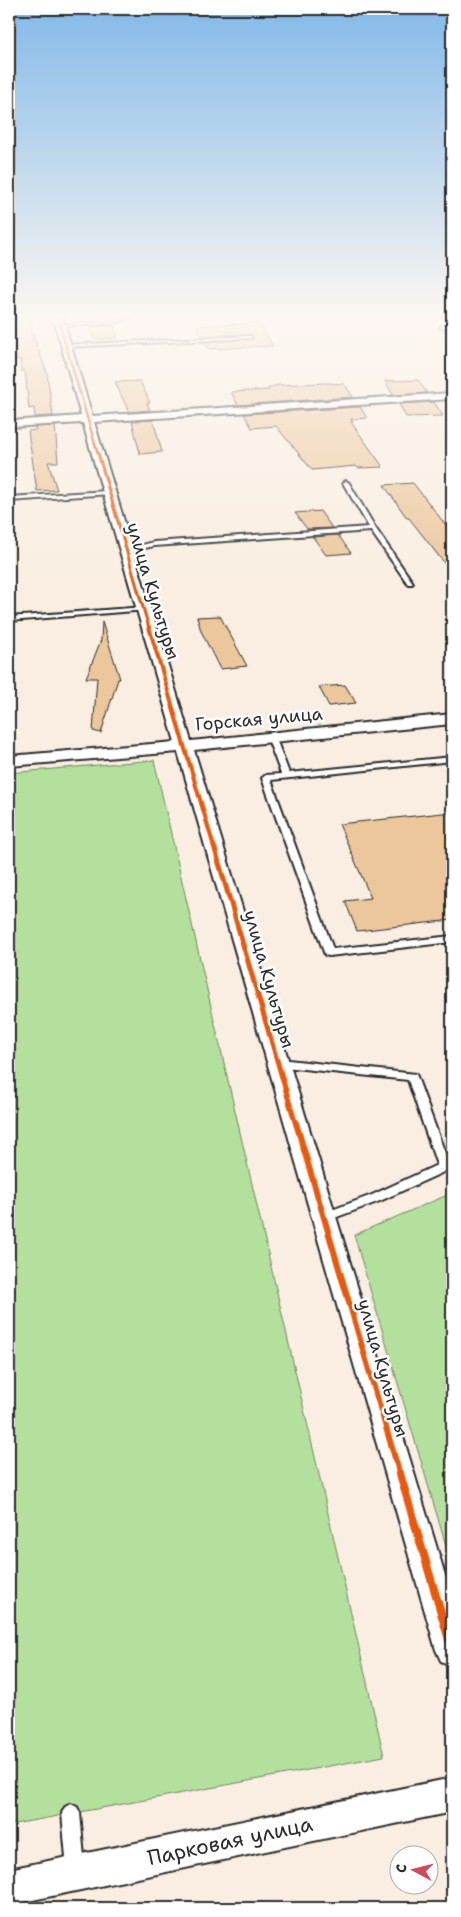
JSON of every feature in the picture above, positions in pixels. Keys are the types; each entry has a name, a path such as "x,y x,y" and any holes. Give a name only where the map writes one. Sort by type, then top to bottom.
{"street":[{"name":"улица Культуры","path":"83,405 108,493 145,609 452,1650"},
{"path":"9,424 302,405"},
{"name":"Горская улица","path":"9,761 272,739 452,720"},
{"name":"Парковая улица","path":"9,1887 452,1795"}],"lane":[{"path":"346,483 373,529 410,583"},
{"path":"9,499 108,493"},
{"path":"126,550 154,544 373,529"},
{"path":"9,620 145,609"},
{"path":"272,739 286,776"},
{"path":"452,759 266,778 329,953 452,939"},
{"path":"279,1064 412,1077 444,1167 376,1198 325,1217"},
{"path":"71,1813 77,1872"}],"green space":[{"path":"154,760 384,1756 9,1825 9,773"},
{"path":"452,1193 452,1566 354,1235"}],"building":[{"path":"29,405 52,405 53,416 35,417 34,408 29,409"},
{"path":"126,405 148,405 150,410 129,412"},
{"path":"400,405 436,405 443,416 406,417"},
{"path":"360,407 367,418 351,419 353,422 351,422 383,467 358,468 356,466 312,470 276,426 252,428 244,414"},
{"path":"153,420 162,452 140,454 132,421"},
{"path":"55,426 58,462 48,462 57,490 37,491 28,431 36,430 35,427"},
{"path":"413,483 452,533 452,573 409,518 407,518 384,485"},
{"path":"320,511 332,528 307,529 295,513"},
{"path":"338,535 351,553 326,555 313,537"},
{"path":"220,616 247,666 220,669 201,631 197,617"},
{"path":"102,622 120,679 118,679 101,733 93,731 97,678 86,678 101,640"},
{"path":"345,685 356,703 329,706 319,687"},
{"path":"452,812 452,920 357,931 345,901 371,898 339,824"}],"cycle path":[{"path":"83,405 452,1650"}]}
